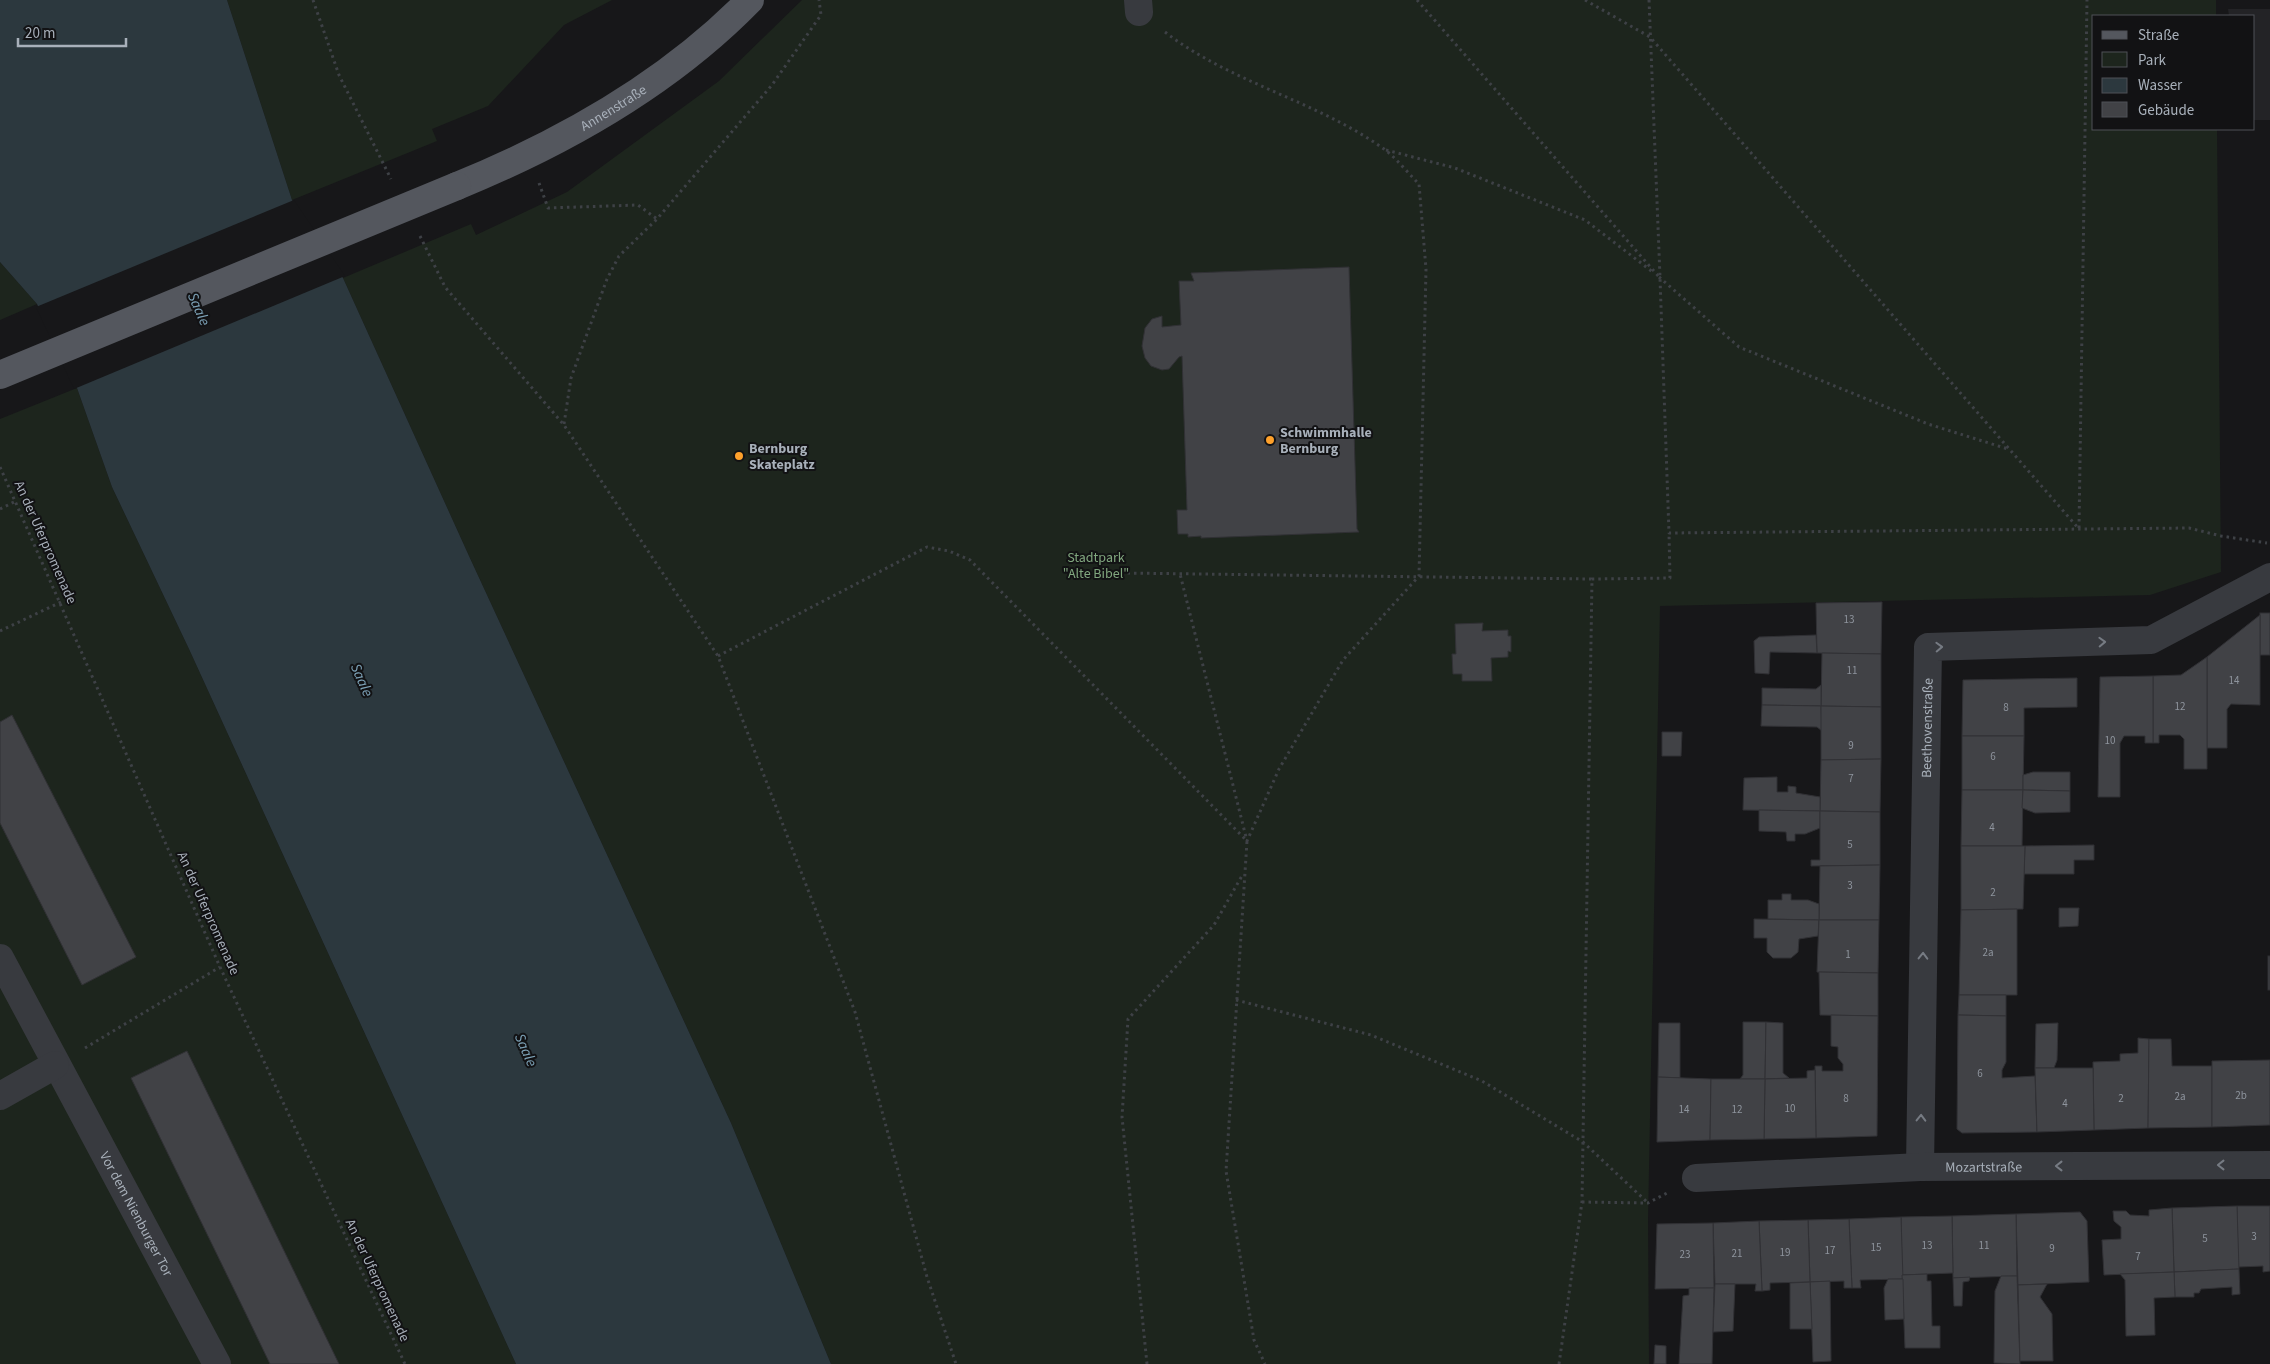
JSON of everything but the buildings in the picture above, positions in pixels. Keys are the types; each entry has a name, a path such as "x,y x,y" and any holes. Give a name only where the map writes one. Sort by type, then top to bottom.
{"main road":[{"name":"Annenstraße","path":"0,375 530,155 578,130 638,93 686,58 750,0"}],"street":[{"name":"Beethovenstraße","path":"1920,1167 1928,647 2151,640 2270,578"},
{"name":"Vor dem Nienburger Tor","path":"0,958 216,1364"},
{"path":"0,1096 56,1065"},
{"name":"Mozartstraße","path":"1696,1178 1920,1167 2270,1165"}],"path":[{"path":"819,0 821,15 772,84 657,219 619,256 607,279 571,378 564,425 718,656 855,1012 927,1277 956,1364"},
{"path":"1417,0 1660,278"},
{"path":"1585,0 1650,37 2079,529"},
{"path":"1121,573 1592,579 1670,578 1649,0"},
{"path":"2079,529 2087,0"},
{"path":"1138,6 1173,38 1215,62 1350,128 1385,150 1419,184 1426,269 1419,576 1343,660 1279,769 1247,841 1226,1172 1254,1340 1264,1364"},
{"path":"1385,150 1455,168 1585,220 1660,278 1739,347 1928,424 2008,449"},
{"path":"548,208 638,204 657,219"},
{"name":"An der Uferpromenade","path":"0,467 220,967 405,1364"},
{"path":"0,509 16,501"},
{"path":"1669,533 2189,528 2221,536 2270,543"},
{"path":"718,656 927,546 949,551 970,560 1247,841"},
{"path":"1180,574 1247,841"},
{"path":"1560,1364 1582,1202 1592,579"},
{"path":"0,631 61,602"},
{"path":"1147,1364 1122,1117 1128,1020 1214,925 1244,871"},
{"path":"56,1065 220,967"},
{"path":"1236,1000 1372,1035 1482,1081 1583,1142 1648,1203"},
{"path":"1582,1202 1648,1203 1696,1178"}],"shaded area":[{"path":"2228,9 2270,9 2270,120 2255,120 2255,15 2229,15"}],"green space":[{"path":"227,0 612,0 564,25 488,106 432,129 437,141 292,200"},
{"name":"Stadtpark \"Alte Bibel\"","path":"802,0 2216,0 2216,15 2092,15 2092,130 2217,130 2221,572 2150,595 1660,606 1648,1220 1649,1364 831,1364 731,1123 343,278 471,224 476,235 567,192 719,81"},
{"path":"0,262 37,304 0,320"},
{"path":"77,388 112,487 189,649 516,1364 0,1364 0,419"}],"water":[{"name":"Saale","path":"0,0 227,0 292,200 343,278 731,1123 831,1364 516,1364 189,649 112,487 77,388 37,304 0,262"}],"pier":[{"path":"294,200 345,276 74,389 36,307"}],"place":[{"name":"Schwimmhalle Bernburg","path":"1270,440"},
{"name":"Bernburg Skateplatz","path":"739,456"}]}
